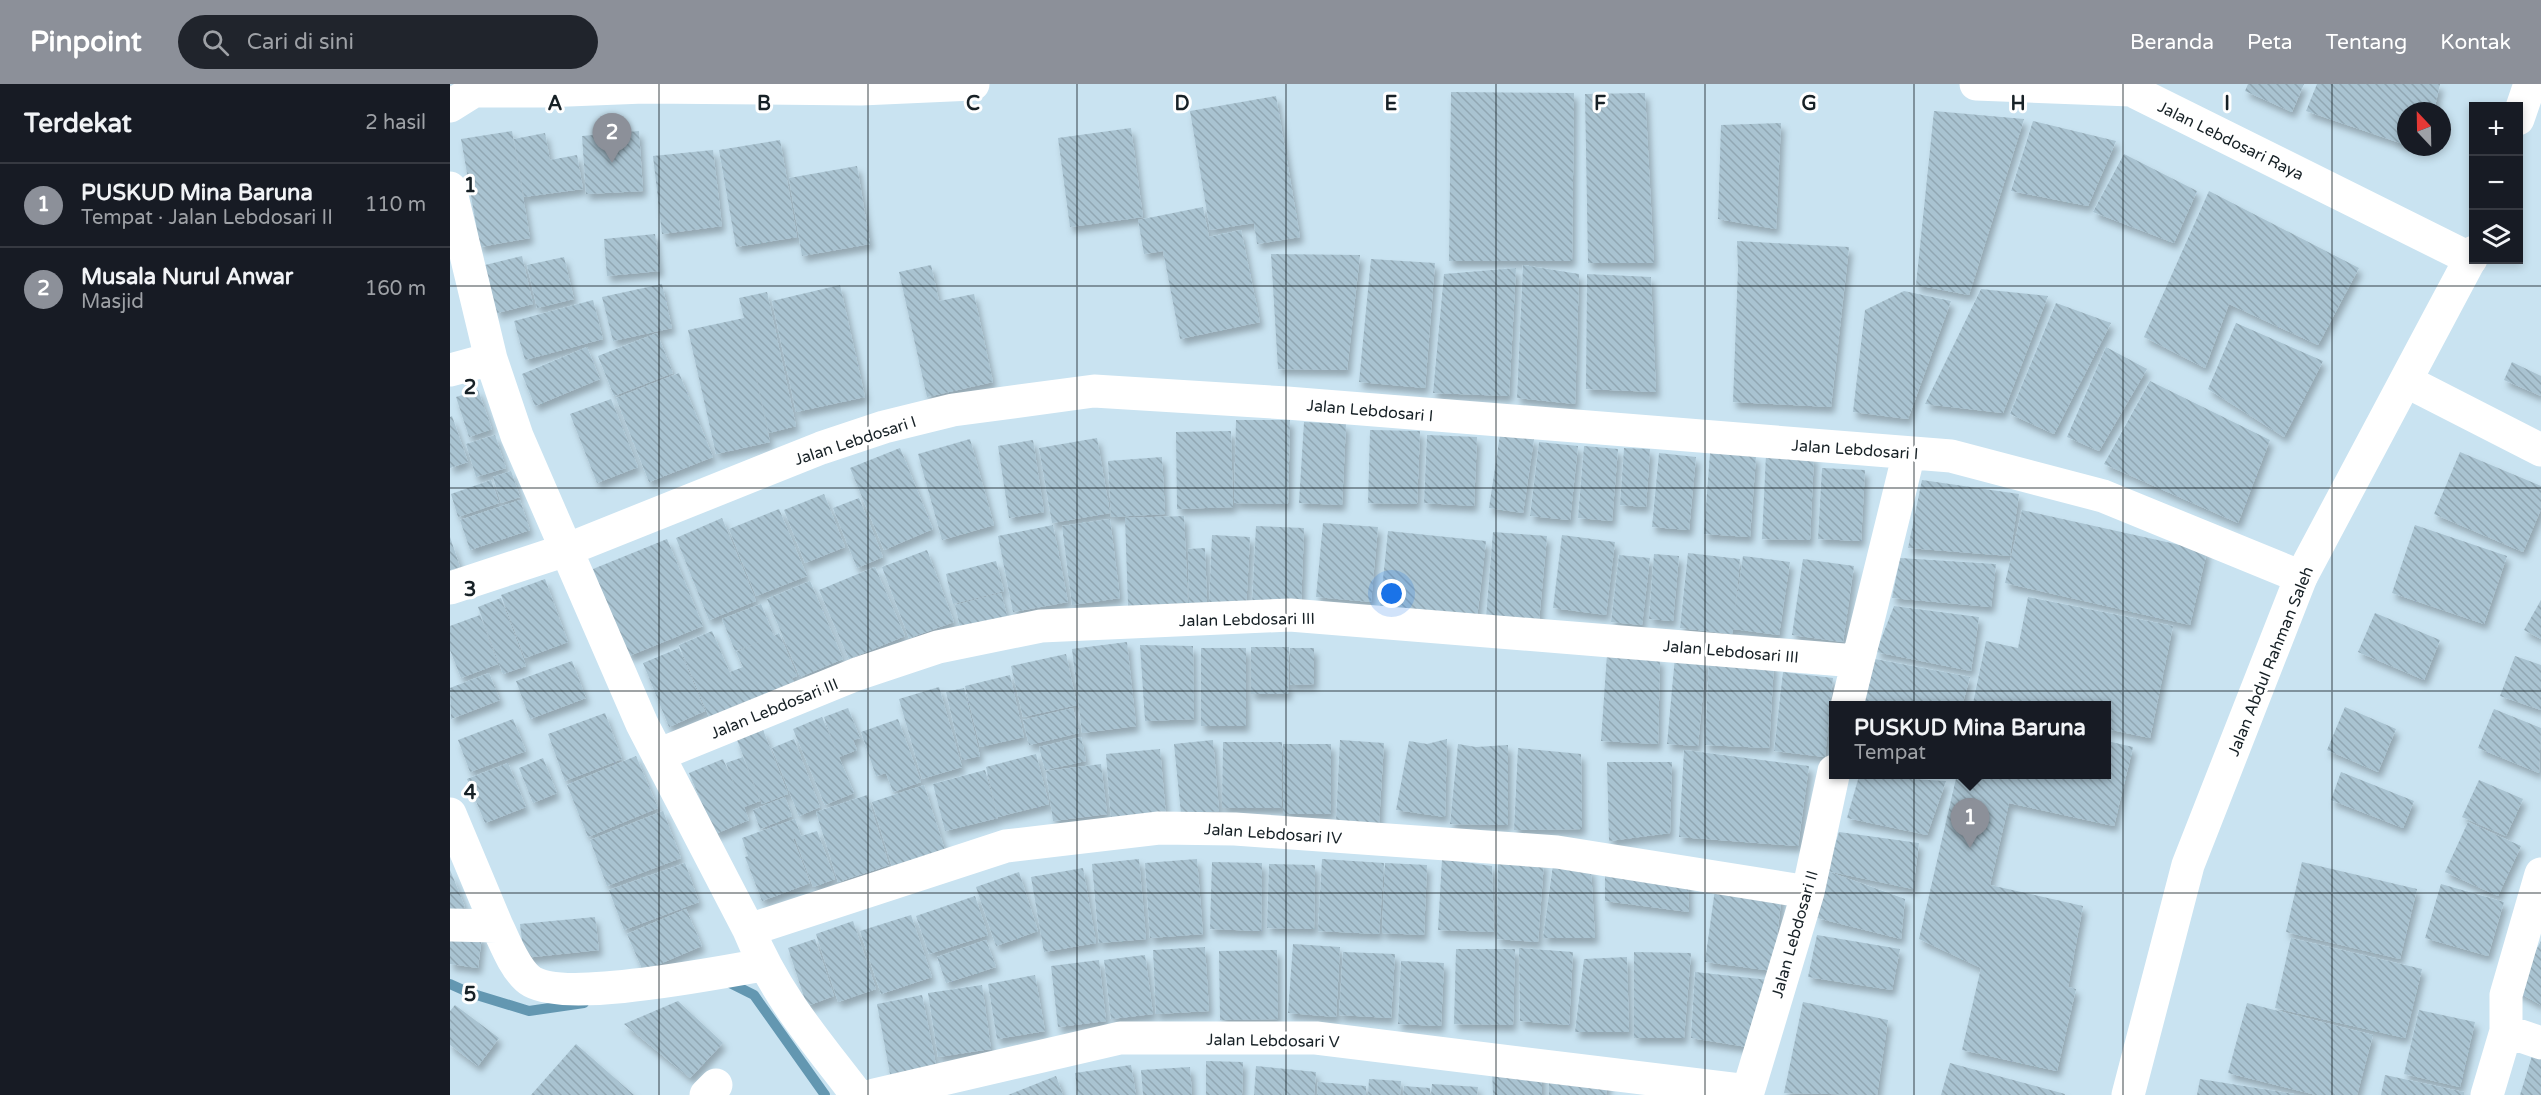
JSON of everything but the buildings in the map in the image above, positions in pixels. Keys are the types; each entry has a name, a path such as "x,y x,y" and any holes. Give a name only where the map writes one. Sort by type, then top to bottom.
{"street":[{"path":"466,94 644,87 861,89 973,84"},
{"name":"Jalan Lebdosari Raya","path":"1976,84 2132,87 2469,254"},
{"path":"2523,104 2530,84"},
{"path":"450,188 491,360 517,436 642,724 749,930 763,965 789,1008 857,1095"},
{"name":"Jalan Abdul Rahman Saleh","path":"2128,1095 2188,865 2301,577 2469,261"},
{"path":"450,370 491,360"},
{"path":"2406,381 2541,450"},
{"name":"Jalan Lebdosari I","path":"450,588 566,550 821,448 884,427 953,410 1094,391 1287,403 1951,456 2103,496 2301,577"},
{"path":"1848,701 1909,453"},
{"name":"Jalan Lebdosari III","path":"658,755 857,674 938,647 1041,626 1290,615 1856,661"},
{"name":"Jalan Lebdosari II","path":"1747,1093 1808,892 1831,779"},
{"path":"450,814 510,953 526,978 537,984 552,988 638,987 763,965"},
{"name":"Jalan Lebdosari IV","path":"749,930 1006,846 1159,828 1235,829 1557,852 1808,892"},
{"path":"2487,1095 2506,1031 2506,995 2541,874"},
{"path":"450,925 497,926"},
{"path":"2506,1031 2541,1043"},
{"name":"Jalan Lebdosari V","path":"874,1095 1120,1038 1316,1038 1747,1093"}],"waterway":[{"path":"724,982 754,995 825,1095"},
{"path":"450,984 470,993 529,1011 584,1003"}],"place":[{"name":"Musala Nurul Anwar","path":"612,163"},
{"name":"PUSKUD Mina Baruna","path":"1970,848"}]}
